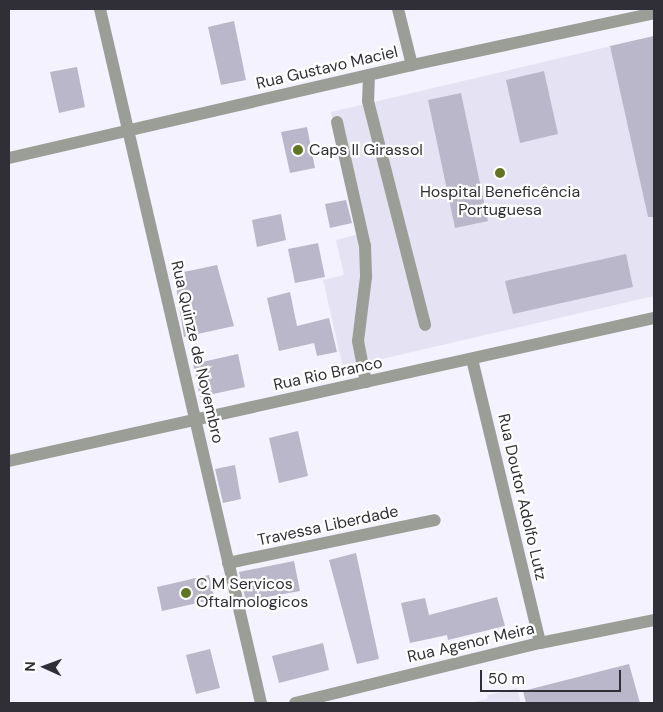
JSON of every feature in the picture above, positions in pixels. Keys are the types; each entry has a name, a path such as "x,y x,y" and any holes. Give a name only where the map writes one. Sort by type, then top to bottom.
{"street":[{"name":"Rua Quinze de Novembro","path":"100,9 261,703"},
{"path":"398,9 412,65"},
{"name":"Rua Gustavo Maciel","path":"9,158 412,65 654,13"},
{"path":"369,75 368,101 425,325"},
{"path":"337,122 365,246 366,277 358,341 366,382"},
{"name":"Rua Rio Branco","path":"9,461 654,318"},
{"name":"Rua Doutor Adolfo Lutz","path":"472,359 540,643"},
{"name":"Travessa Liberdade","path":"228,563 435,520"},
{"name":"Rua Agenor Meira","path":"296,703 540,643 654,620"}],"shaded area":[{"name":"Hospital Beneficência Portuguesa","path":"654,36 654,296 343,368 323,280 344,275 336,240 359,234 331,112"},
{"path":"517,688 521,703 470,703 487,699 488,695"}],"building":[{"path":"234,21 246,80 221,85 208,27"},
{"path":"654,36 654,217 648,217 610,46"},
{"path":"77,67 85,107 59,113 50,72"},
{"path":"544,71 558,134 520,143 506,80"},
{"path":"461,93 488,221 455,228 428,100"},
{"name":"Caps II Girassol","path":"307,127 315,168 290,173 281,132"},
{"path":"346,200 352,223 330,228 325,204"},
{"path":"281,214 286,240 257,247 252,220"},
{"path":"318,243 325,277 295,283 288,249"},
{"path":"626,254 633,287 513,314 505,281"},
{"path":"217,265 234,326 184,337 174,274"},
{"path":"290,292 297,326 329,318 337,352 317,356 314,343 279,351 267,298"},
{"path":"238,354 245,387 200,397 193,364"},
{"path":"298,431 308,476 279,483 269,438"},
{"path":"235,465 241,499 223,503 215,469"},
{"path":"356,553 379,659 357,664 329,560"},
{"path":"294,561 300,591 246,601 239,572"},
{"name":"C M Servicos Oftalmologicos","path":"209,575 215,599 162,611 157,587"},
{"path":"497,597 505,626 448,640 447,635 410,643 401,603 425,598 429,615"},
{"path":"323,643 329,670 279,683 272,656"},
{"path":"210,649 220,688 196,694 186,655"},
{"path":"629,664 640,703 526,703 523,691"}],"place":[{"name":"Caps II Girassol","path":"298,150"},
{"name":"Hospital Beneficência Portuguesa","path":"500,173"},
{"name":"C M Servicos Oftalmologicos","path":"186,593"}]}
